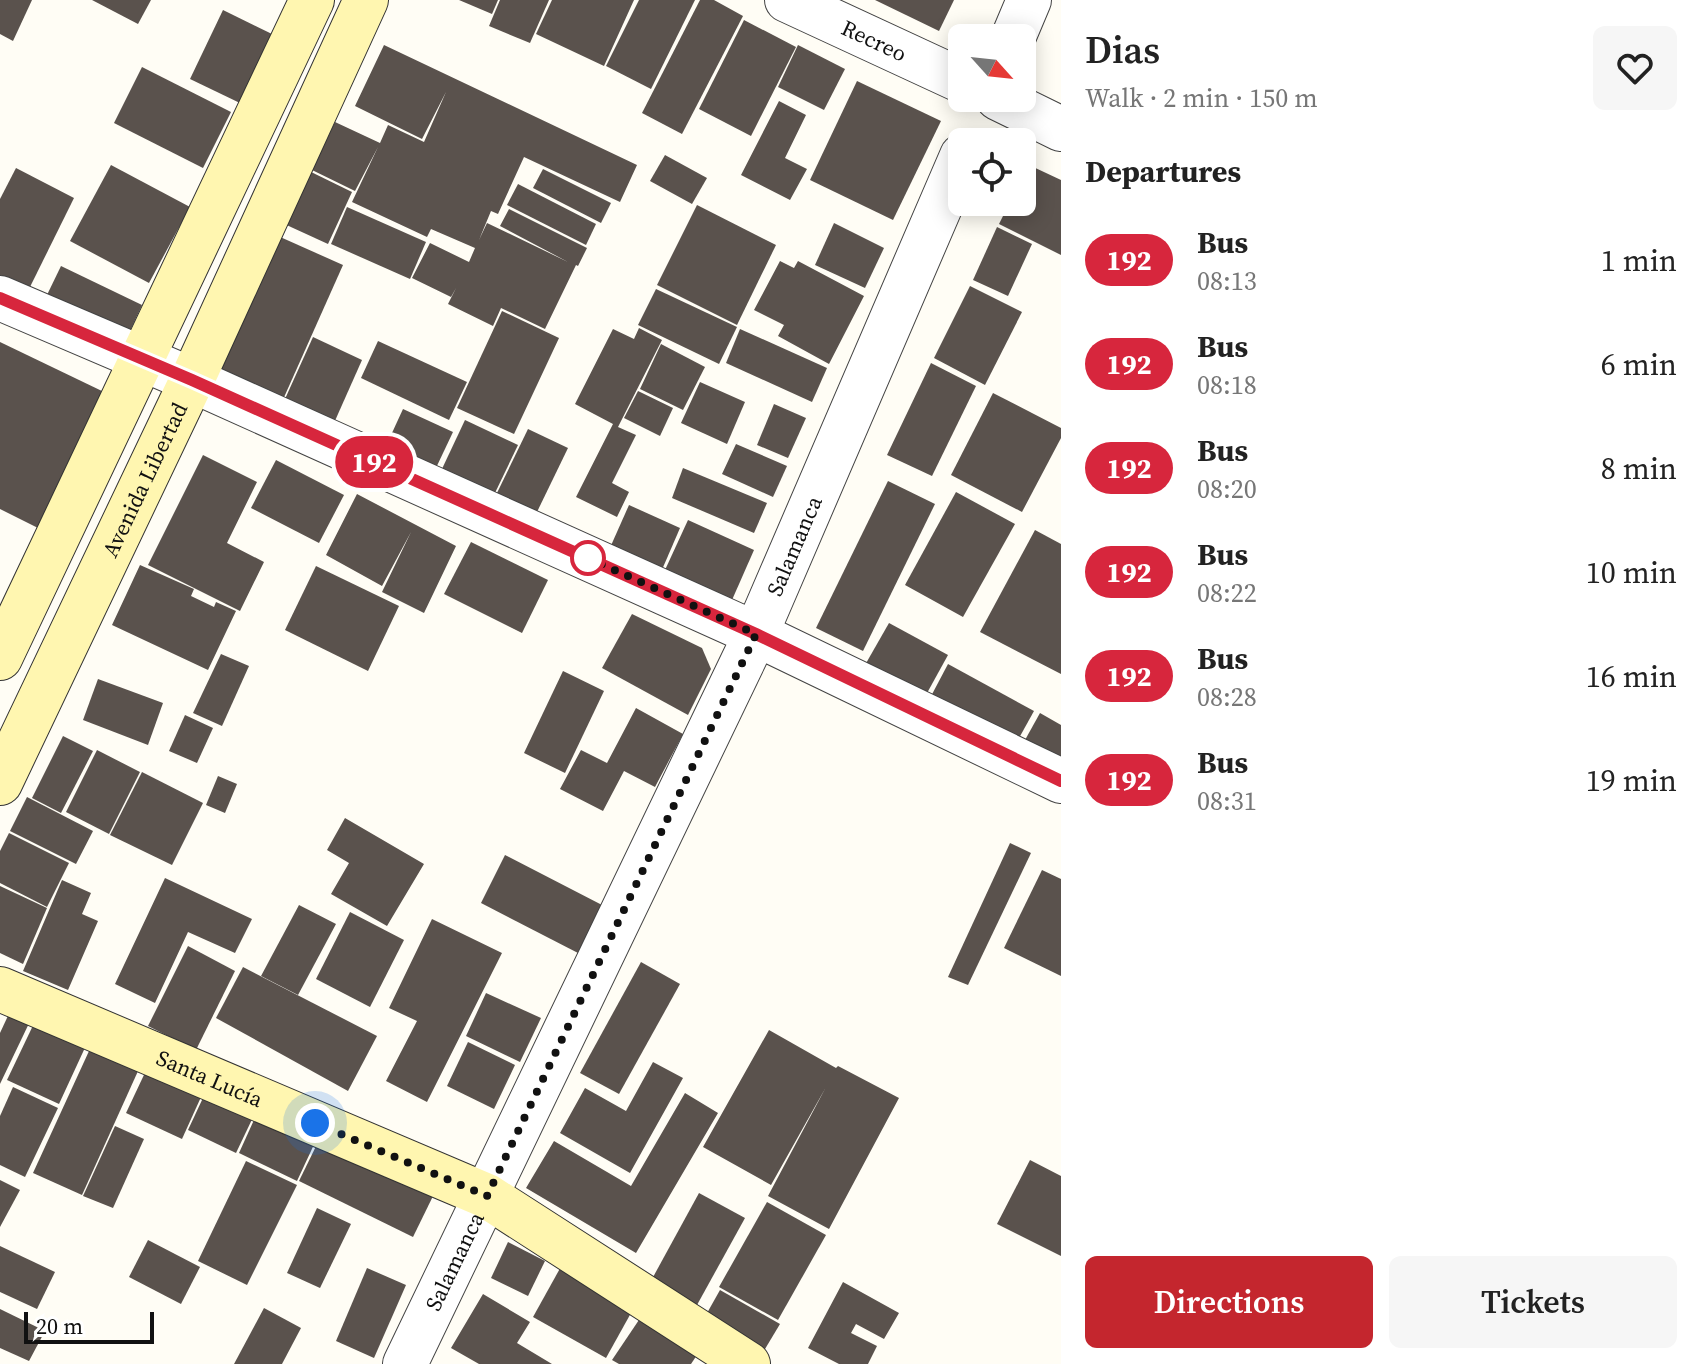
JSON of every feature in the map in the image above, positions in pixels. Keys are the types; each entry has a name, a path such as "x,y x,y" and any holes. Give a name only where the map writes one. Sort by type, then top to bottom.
{"main road":[{"path":"0,658 312,0"},
{"name":"Avenida Libertad","path":"0,783 192,380 366,0"},
{"name":"Santa Lucía","path":"0,989 487,1196 748,1364"}],"street":[{"name":"Recreo","path":"787,0 948,75"},
{"path":"1019,24 1029,0"},
{"path":"1026,112 1061,129"},
{"name":"Salamanca","path":"405,1364 756,634 948,188"},
{"path":"0,298 192,380 756,634 1061,781"}],"building":[{"path":"0,0 32,0 13,41 0,34"},
{"path":"92,0 151,0 138,24"},
{"path":"459,0 498,0 492,14"},
{"path":"500,0 549,0 530,43 489,26"},
{"path":"552,0 634,0 604,66 536,34"},
{"path":"639,0 695,0 651,89 606,66"},
{"path":"700,0 714,0 743,16 682,134 642,113"},
{"path":"875,0 954,0 939,31"},
{"path":"223,10 274,35 242,104 190,79"},
{"path":"744,20 796,47 751,136 699,109"},
{"path":"384,45 637,165 620,202 524,157 498,214 491,211 479,240 487,223 568,262 500,226 509,209 587,248 545,329 501,308 493,326 448,304 456,288 451,297 412,278 430,243 469,262 475,248 431,229 427,237 352,202 378,147 355,191 312,170 335,122 380,143 388,125 424,142 446,92 422,139 355,106"},
{"path":"798,45 845,69 824,110 778,87"},
{"path":"142,67 231,112 203,168 114,123"},
{"path":"857,81 941,121 893,220 810,180"},
{"path":"779,101 806,115 785,158 807,169 790,200 741,175"},
{"path":"665,155 707,178 692,204 650,181"},
{"path":"111,165 190,207 149,283 70,241"},
{"path":"16,168 74,198 29,289 0,275 0,199"},
{"path":"1036,168 1061,180 1061,255 999,224 1003,216 1036,216"},
{"path":"305,169 352,192 328,244 280,222"},
{"path":"543,169 611,203 601,223 533,188"},
{"path":"518,184 596,224 586,245 507,205"},
{"path":"697,205 776,245 737,325 657,285"},
{"path":"347,207 426,242 410,279 331,244"},
{"path":"834,223 884,248 865,288 815,265"},
{"path":"997,227 1032,244 1008,296 973,280"},
{"path":"269,232 343,265 277,413 203,380"},
{"path":"780,261 794,268 798,261 864,296 829,364 778,336 784,325 754,310"},
{"path":"61,266 142,305 128,335 46,297"},
{"path":"970,286 1022,312 985,385 934,358"},
{"path":"656,289 737,327 719,364 638,325"},
{"path":"502,311 559,338 514,434 457,408"},
{"path":"639,328 662,340 618,427 636,435 612,483 629,492 617,517 576,497 613,424 575,404 613,329 634,339"},
{"path":"740,329 827,368 812,402 726,363"},
{"path":"313,337 362,360 330,432 280,410"},
{"path":"378,341 467,382 449,420 361,378"},
{"path":"0,342 104,392 38,528 0,509"},
{"path":"661,344 705,367 683,410 640,389"},
{"path":"931,363 976,386 932,476 887,455"},
{"path":"700,382 745,402 727,444 681,423"},
{"path":"638,391 673,408 660,436 624,418"},
{"path":"993,393 1061,428 1061,438 1022,512 951,475"},
{"path":"774,404 806,418 788,458 757,445"},
{"path":"403,409 453,432 435,470 386,446"},
{"path":"465,420 518,445 494,495 441,471"},
{"path":"528,429 568,448 536,514 496,495"},
{"path":"736,444 787,466 773,497 722,474"},
{"path":"203,455 257,482 227,543 264,562 240,611 148,565"},
{"path":"276,460 344,495 319,543 251,508"},
{"path":"683,468 767,503 754,533 672,498"},
{"path":"888,481 935,504 863,651 816,628"},
{"path":"956,492 1015,524 963,617 905,585"},
{"path":"357,494 456,546 424,613 382,592 411,532 382,586 326,555"},
{"path":"629,505 680,528 661,572 609,550"},
{"path":"688,520 754,550 732,600 665,570"},
{"path":"1035,530 1061,544 1061,674 980,632"},
{"path":"471,542 548,580 522,633 444,594"},
{"path":"140,565 194,589 191,596 214,607 216,602 236,611 208,670 112,625"},
{"path":"316,566 399,606 368,671 285,630"},
{"path":"632,614 702,648 711,669 688,715 602,668"},
{"path":"889,623 948,655 921,704 861,672"},
{"path":"221,654 249,666 222,726 193,713"},
{"path":"948,664 1034,711 1014,747 929,700"},
{"path":"563,671 604,691 565,773 524,753"},
{"path":"98,679 163,703 148,745 83,720"},
{"path":"636,708 683,734 655,787 624,771 603,811 560,789 581,750 607,763"},
{"path":"1040,713 1061,725 1061,772 1020,749"},
{"path":"185,715 213,728 197,763 169,751"},
{"path":"63,736 93,751 61,813 32,798"},
{"path":"97,750 140,772 109,834 66,812"},
{"path":"142,772 203,803 172,865 110,835"},
{"path":"218,776 237,784 225,813 206,805"},
{"path":"27,797 93,831 76,864 10,831"},
{"path":"345,818 424,864 387,926 331,894 349,863 327,850"},
{"path":"9,833 69,863 47,907 0,883 0,851"},
{"path":"1010,843 1031,853 968,985 948,977"},
{"path":"505,855 602,905 578,953 481,903"},
{"path":"1042,870 1061,879 1061,976 1004,948"},
{"path":"165,878 252,919 235,953 188,932 155,1003 115,984"},
{"path":"62,880 91,893 82,914 98,921 68,990 23,971"},
{"path":"0,886 47,908 23,964 0,953"},
{"path":"299,905 336,924 298,995 261,976"},
{"path":"350,912 404,940 370,1007 316,979"},
{"path":"432,919 502,953 427,1102 386,1081 417,1021 389,1008"},
{"path":"188,946 235,971 196,1050 148,1026"},
{"path":"641,962 680,984 619,1094 580,1073"},
{"path":"243,967 377,1036 348,1091 216,1018"},
{"path":"486,993 541,1018 520,1062 466,1036"},
{"path":"13,1005 33,1015 0,1084 0,1033"},
{"path":"38,1015 89,1039 59,1104 7,1080"},
{"path":"769,1030 836,1068 838,1066 899,1098 829,1229 768,1196 826,1087 771,1185 703,1147"},
{"path":"95,1038 143,1060 82,1195 33,1173"},
{"path":"468,1042 515,1065 494,1109 447,1086"},
{"path":"151,1060 206,1086 182,1139 126,1113"},
{"path":"653,1062 683,1078 630,1173 560,1133 585,1088 626,1111"},
{"path":"209,1085 257,1109 236,1153 188,1130"},
{"path":"13,1087 58,1108 25,1177 0,1165 0,1116"},
{"path":"685,1093 718,1113 636,1253 526,1188 554,1141 631,1186"},
{"path":"259,1109 318,1136 297,1181 239,1153"},
{"path":"115,1126 144,1139 113,1208 83,1196"},
{"path":"321,1136 435,1192 413,1237 299,1181"},
{"path":"1030,1160 1061,1176 1061,1256 997,1224"},
{"path":"246,1161 297,1185 247,1285 198,1261"},
{"path":"0,1180 20,1190 0,1227"},
{"path":"699,1193 745,1218 697,1305 652,1279"},
{"path":"767,1202 826,1235 778,1320 719,1287"},
{"path":"317,1208 351,1224 320,1288 287,1273"},
{"path":"148,1240 200,1267 181,1304 129,1277"},
{"path":"508,1242 545,1261 528,1296 491,1278"},
{"path":"0,1246 55,1272 37,1309 0,1292"},
{"path":"563,1263 636,1304 606,1358 533,1317"},
{"path":"367,1268 406,1285 374,1358 336,1341"},
{"path":"843,1282 899,1313 884,1339 856,1324 851,1333 877,1346 868,1364 839,1364 808,1348"},
{"path":"720,1290 780,1324 756,1364 697,1331"},
{"path":"483,1294 530,1322 517,1343 552,1364 479,1364 451,1348"},
{"path":"264,1308 301,1328 282,1364 234,1364"},
{"path":"647,1308 703,1346 691,1364 619,1364 612,1360"},
{"path":"0,1309 45,1331 29,1361 0,1348"}],"bus line":[{"name":"192","path":"0,298 192,380 756,634 1061,781"}],"route":[{"path":"315,1123 487,1196 756,634 588,558"}]}
